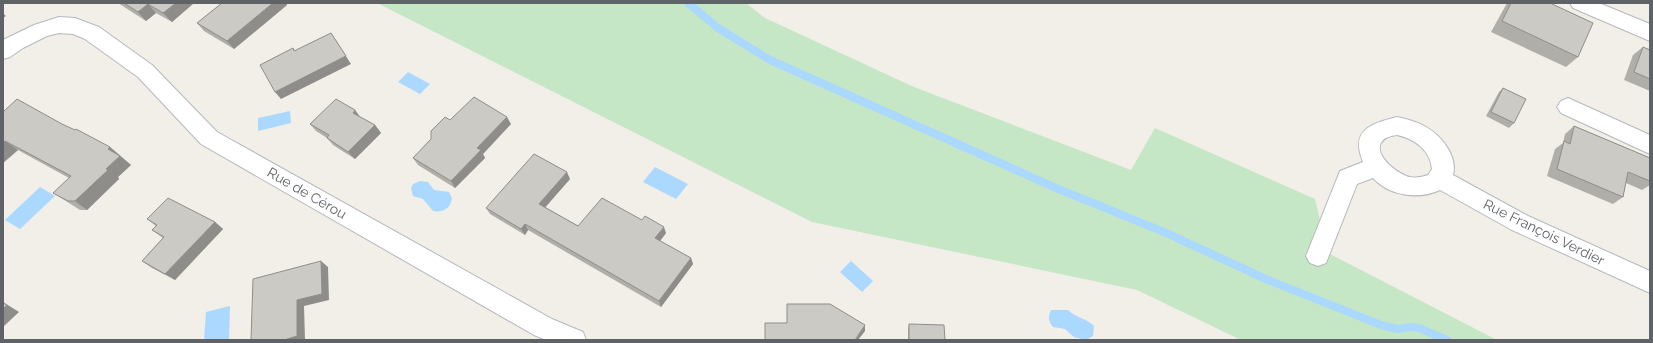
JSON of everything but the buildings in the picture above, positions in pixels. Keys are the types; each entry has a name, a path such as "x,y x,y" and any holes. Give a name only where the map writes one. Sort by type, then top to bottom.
{"street":[{"path":"1580,3 1650,32"},
{"name":"Rue de Cérou","path":"3,51 16,42 41,30 58,25 75,26 92,33 145,71 209,138 543,327 574,340"},
{"path":"1568,107 1650,145"},
{"path":"1397,126 1421,134 1432,142 1439,151 1443,161 1443,171 1439,179 1432,184 1421,187 1408,186 1396,182 1384,176 1375,167 1368,147 1370,138 1376,131 1386,127 1397,126"},
{"path":"1318,256 1348,178 1375,167"},
{"name":"Rue François Verdier","path":"1439,179 1520,223 1650,282"}],"green space":[{"path":"377,3 746,3 765,18 914,87 1131,170 1155,128 1315,199 1328,253 1497,340 1241,340 1137,290 812,222"}],"water":[{"path":"408,72 430,84 420,94 398,82"},
{"path":"290,111 291,123 258,131 258,118"},
{"path":"655,167 688,184 676,199 643,182"},
{"path":"420,181 428,182 434,190 449,192 452,198 450,205 446,209 433,211 423,199 413,196 411,188 413,184"},
{"path":"40,187 55,196 20,229 5,220"},
{"path":"851,261 873,281 862,292 840,272"},
{"path":"230,306 229,340 204,340 206,312"},
{"path":"1051,310 1068,310 1074,315 1088,321 1094,326 1093,336 1086,340 1074,337 1065,329 1053,327 1049,319"}],"waterway":[{"path":"688,3 718,28 770,60 1056,188 1164,232 1268,280 1381,325 1397,329 1411,327 1419,328 1447,340"}]}
